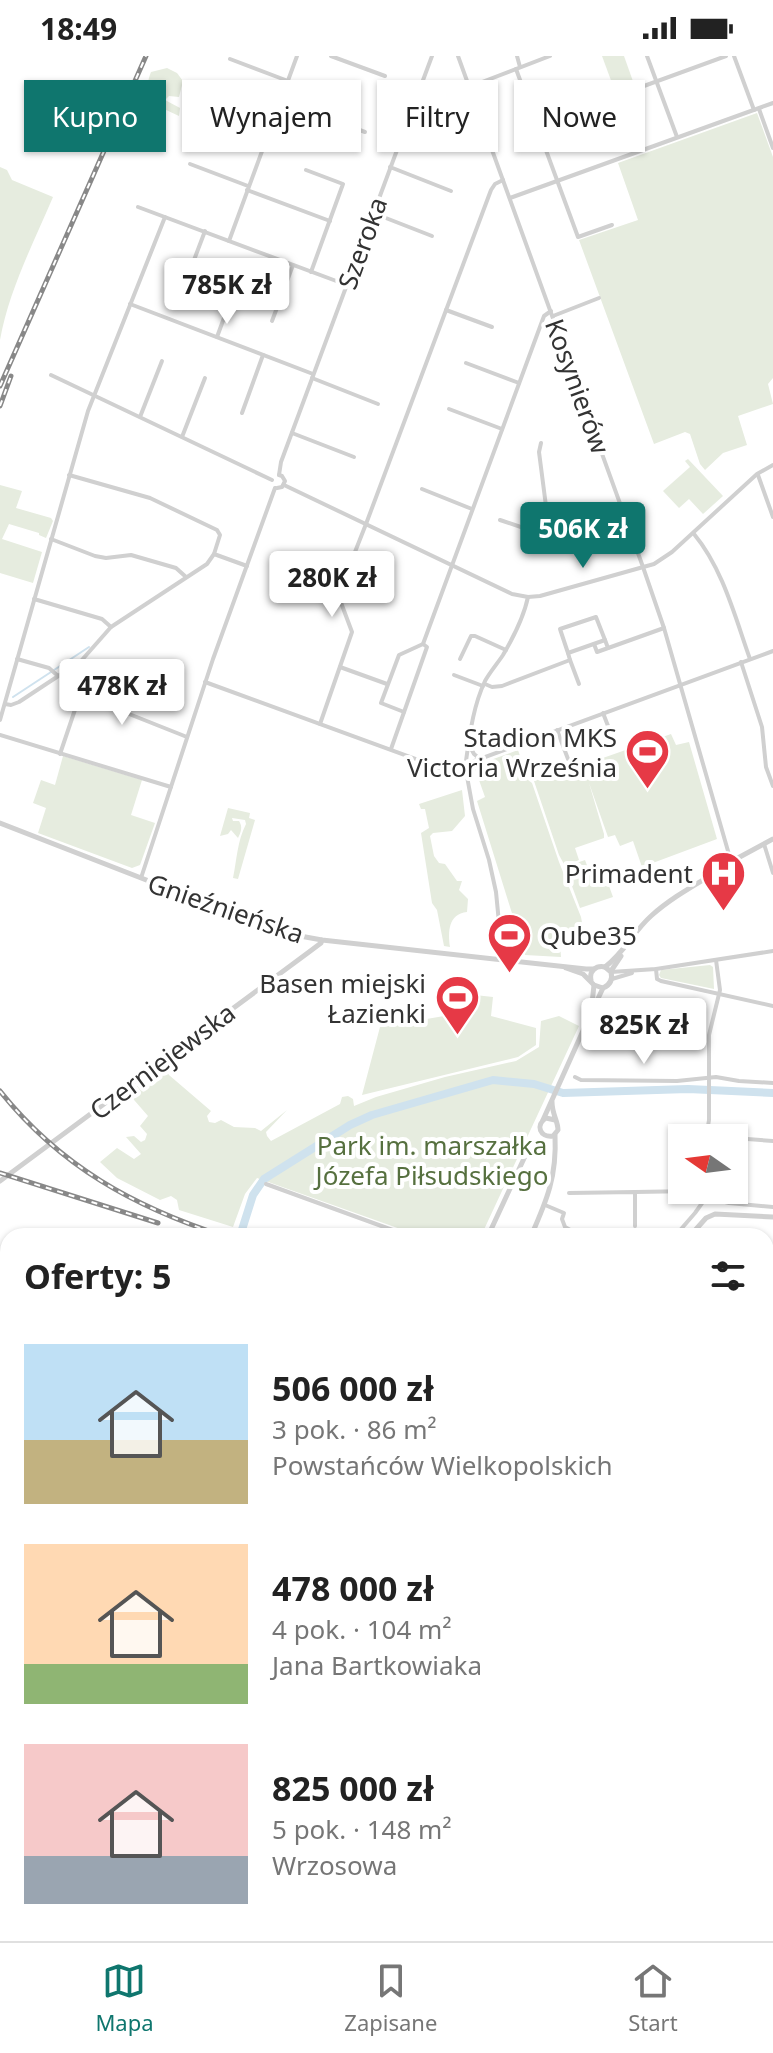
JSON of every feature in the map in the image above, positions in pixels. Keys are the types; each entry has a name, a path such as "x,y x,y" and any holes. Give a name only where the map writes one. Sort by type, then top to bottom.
{"street":[{"path":"288,80 297,56"},
{"path":"331,56 385,76"},
{"name":"Szeroka","path":"279,475 281,462 432,56"},
{"name":"Kosynierów","path":"458,56 467,80"},
{"path":"517,56 522,80"},
{"path":"487,80 550,56"},
{"path":"647,56 677,137"},
{"path":"645,85 726,56"},
{"path":"734,56 773,148"},
{"path":"230,59 285,80"},
{"path":"510,198 773,103"},
{"path":"361,131 365,132"},
{"path":"229,241 262,152"},
{"name":"Kosynierów","path":"493,152 664,628 732,860"},
{"path":"547,152 578,237 612,225"},
{"path":"190,164 330,221"},
{"path":"390,167 451,191"},
{"path":"306,170 343,184 311,272"},
{"path":"320,724 352,632 340,600 340,590 491,190 503,180"},
{"path":"138,207 347,285"},
{"path":"373,213 432,236"},
{"path":"0,720 88,411 165,217"},
{"path":"183,289 205,231"},
{"path":"272,321 293,265"},
{"path":"217,337 235,288"},
{"path":"404,712 381,703 399,655 423,644 544,316 599,298"},
{"path":"130,304 263,355 378,404"},
{"path":"446,310 492,327"},
{"path":"242,413 263,355"},
{"path":"140,417 162,361"},
{"path":"466,363 519,383"},
{"path":"51,375 272,480 275,488 205,682 141,878"},
{"path":"182,437 205,378"},
{"path":"449,409 502,429"},
{"path":"292,433 354,457"},
{"path":"541,443 539,452 550,537"},
{"path":"284,485 512,594 528,597 643,567 666,557 757,474 773,465"},
{"path":"757,474 773,517"},
{"path":"5,704 16,704 81,661 111,627 207,564 220,535 217,530 150,498 69,475"},
{"path":"272,480 279,475 284,478 284,485"},
{"path":"275,488 284,485"},
{"path":"422,489 472,509"},
{"path":"500,520 568,540 626,519"},
{"path":"694,534 716,566 750,659"},
{"path":"51,539 95,556 131,555 146,559 176,568 186,577"},
{"path":"214,554 247,566"},
{"path":"498,959 500,933 496,892 473,809 466,771 469,769 468,743 473,711 484,685 506,650 528,597"},
{"path":"34,599 102,619 111,627"},
{"path":"579,684 560,629 596,617 608,648"},
{"path":"594,644 597,652 664,628"},
{"path":"460,659 471,636 506,650"},
{"path":"568,653 605,640"},
{"path":"391,749 427,647 423,644"},
{"path":"460,768 461,763 480,759 773,651"},
{"path":"17,659 49,668 59,676"},
{"path":"454,675 498,687 570,660"},
{"path":"81,661 109,706 187,737"},
{"path":"741,662 762,727 766,767 773,786"},
{"path":"340,667 388,684"},
{"path":"60,754 84,683 90,677"},
{"path":"205,682 443,769 460,768 466,771"},
{"path":"603,713 615,744"},
{"path":"557,730 568,759"},
{"path":"0,735 171,787"},
{"path":"468,743 480,759"},
{"name":"Gnieźnieńska","path":"0,823 300,936 594,969"},
{"path":"555,1154 540,1128 591,1011 603,988 609,985 610,972 625,947 638,929 663,906 732,860 773,839"},
{"path":"764,844 773,873"},
{"name":"Czerniejewska","path":"0,1181 322,940"},
{"path":"610,972 625,947"},
{"path":"591,1011 591,974 599,966 610,972 634,971 773,951"},
{"path":"621,957 634,971"},
{"path":"707,1124 709,1029 720,986 716,960"},
{"name":"Gnieźnieńska","path":"557,965 583,974 592,983"},
{"path":"656,969 659,981 773,1006"},
{"path":"592,983 603,988"},
{"path":"575,1077 581,1080 773,1083"},
{"path":"535,1228 551,1186 558,1127 552,1113 552,1097"},
{"path":"543,1120 555,1120"},
{"path":"547,1137 555,1135"},
{"path":"748,1139 773,1141"},
{"path":"492,1228 527,1152"},
{"path":"266,1184 387,1228"},
{"path":"569,1193 668,1191"},
{"path":"635,1192 635,1226"},
{"path":"682,1228 700,1204"},
{"path":"740,1204 773,1207"},
{"path":"545,1205 564,1213 562,1219 567,1228"},
{"path":"697,1228 715,1214 773,1217"}],"green space":[{"path":"602,56 624,56 633,80 611,80"},
{"path":"167,68 177,73 182,80 179,97 169,96 166,99 166,80 149,80 151,72"},
{"path":"166,101 180,108 179,116 166,110"},
{"path":"757,113 773,157 773,378 768,384 773,404 738,416 747,445 723,453 705,470 690,434 685,432 654,444 579,240 638,220 618,163"},
{"path":"0,167 7,170 12,180 53,197 15,285 0,340"},
{"path":"688,459 723,496 703,514 689,499 679,508 663,491 690,467 685,461"},
{"path":"0,485 22,491 16,508 53,521 46,538 9,524 2,539 42,552 33,583 0,573"},
{"name":"Stadion MKS Victoria Września","path":"671,734 676,745 689,742 717,839 642,867 633,841 620,846 615,835 608,837 589,783 604,838 575,848 579,860 565,866 534,781 580,765 584,768 583,765"},
{"path":"518,750 581,917 585,939 560,944 561,957 525,955 477,801 485,797 474,766"},
{"path":"63,756 142,780 131,815 155,823 140,865 132,868 38,833 46,808 33,803 41,780 55,785"},
{"path":"462,790 465,816 452,831 430,836 434,856 439,863 445,864 457,881 462,881 459,890 468,899 467,912 456,916 451,925 450,947 444,946 437,910 432,903 421,833 429,828 425,809 421,809 419,804"},
{"path":"228,808 250,813 249,818 255,820 238,879 233,878 246,824 245,820 232,818 241,825 238,838 231,830 220,836"},
{"path":"585,860 592,879 605,875 613,897 580,908 565,867"},
{"path":"713,967 714,989 661,978 659,975 661,970"},
{"name":"Basen miejski Łazienki","path":"448,992 493,997 491,1016 536,1028 536,1045 518,1057 362,1095 380,1027 444,1016"},
{"name":"Park im. marszałka Józefa Piłsudskiego","path":"559,1016 579,1026 485,1228 398,1228 257,1178 245,1194 233,1227 179,1210 177,1200 171,1196 160,1200 117,1178 100,1162 117,1148 134,1159 141,1154 126,1137 134,1136 141,1142 145,1140 147,1134 140,1126 148,1116 128,1093 164,1066 169,1075 211,1111 207,1116 209,1122 221,1120 234,1127 261,1131 287,1110 266,1132 271,1141 340,1104 342,1097 353,1099 354,1106 445,1077 516,1061 539,1047 541,1021"}],"waterway":[{"path":"13,697 89,647"},
{"path":"243,1228 253,1195 264,1179 350,1125 372,1115 493,1080 534,1084 563,1093 688,1089 773,1093"}],"railway":[{"path":"0,386 146,56"},
{"path":"0,406 11,376"},
{"path":"0,1091 48,1141 101,1181 159,1212 200,1228"},
{"path":"0,1173 158,1223"}],"place":[{"name":"Stadion MKS Victoria Września","path":"648,791"},
{"name":"Primadent","path":"724,912"},
{"name":"Qube35","path":"509,974"},
{"name":"Basen miejski Łazienki","path":"457,1037"}]}
